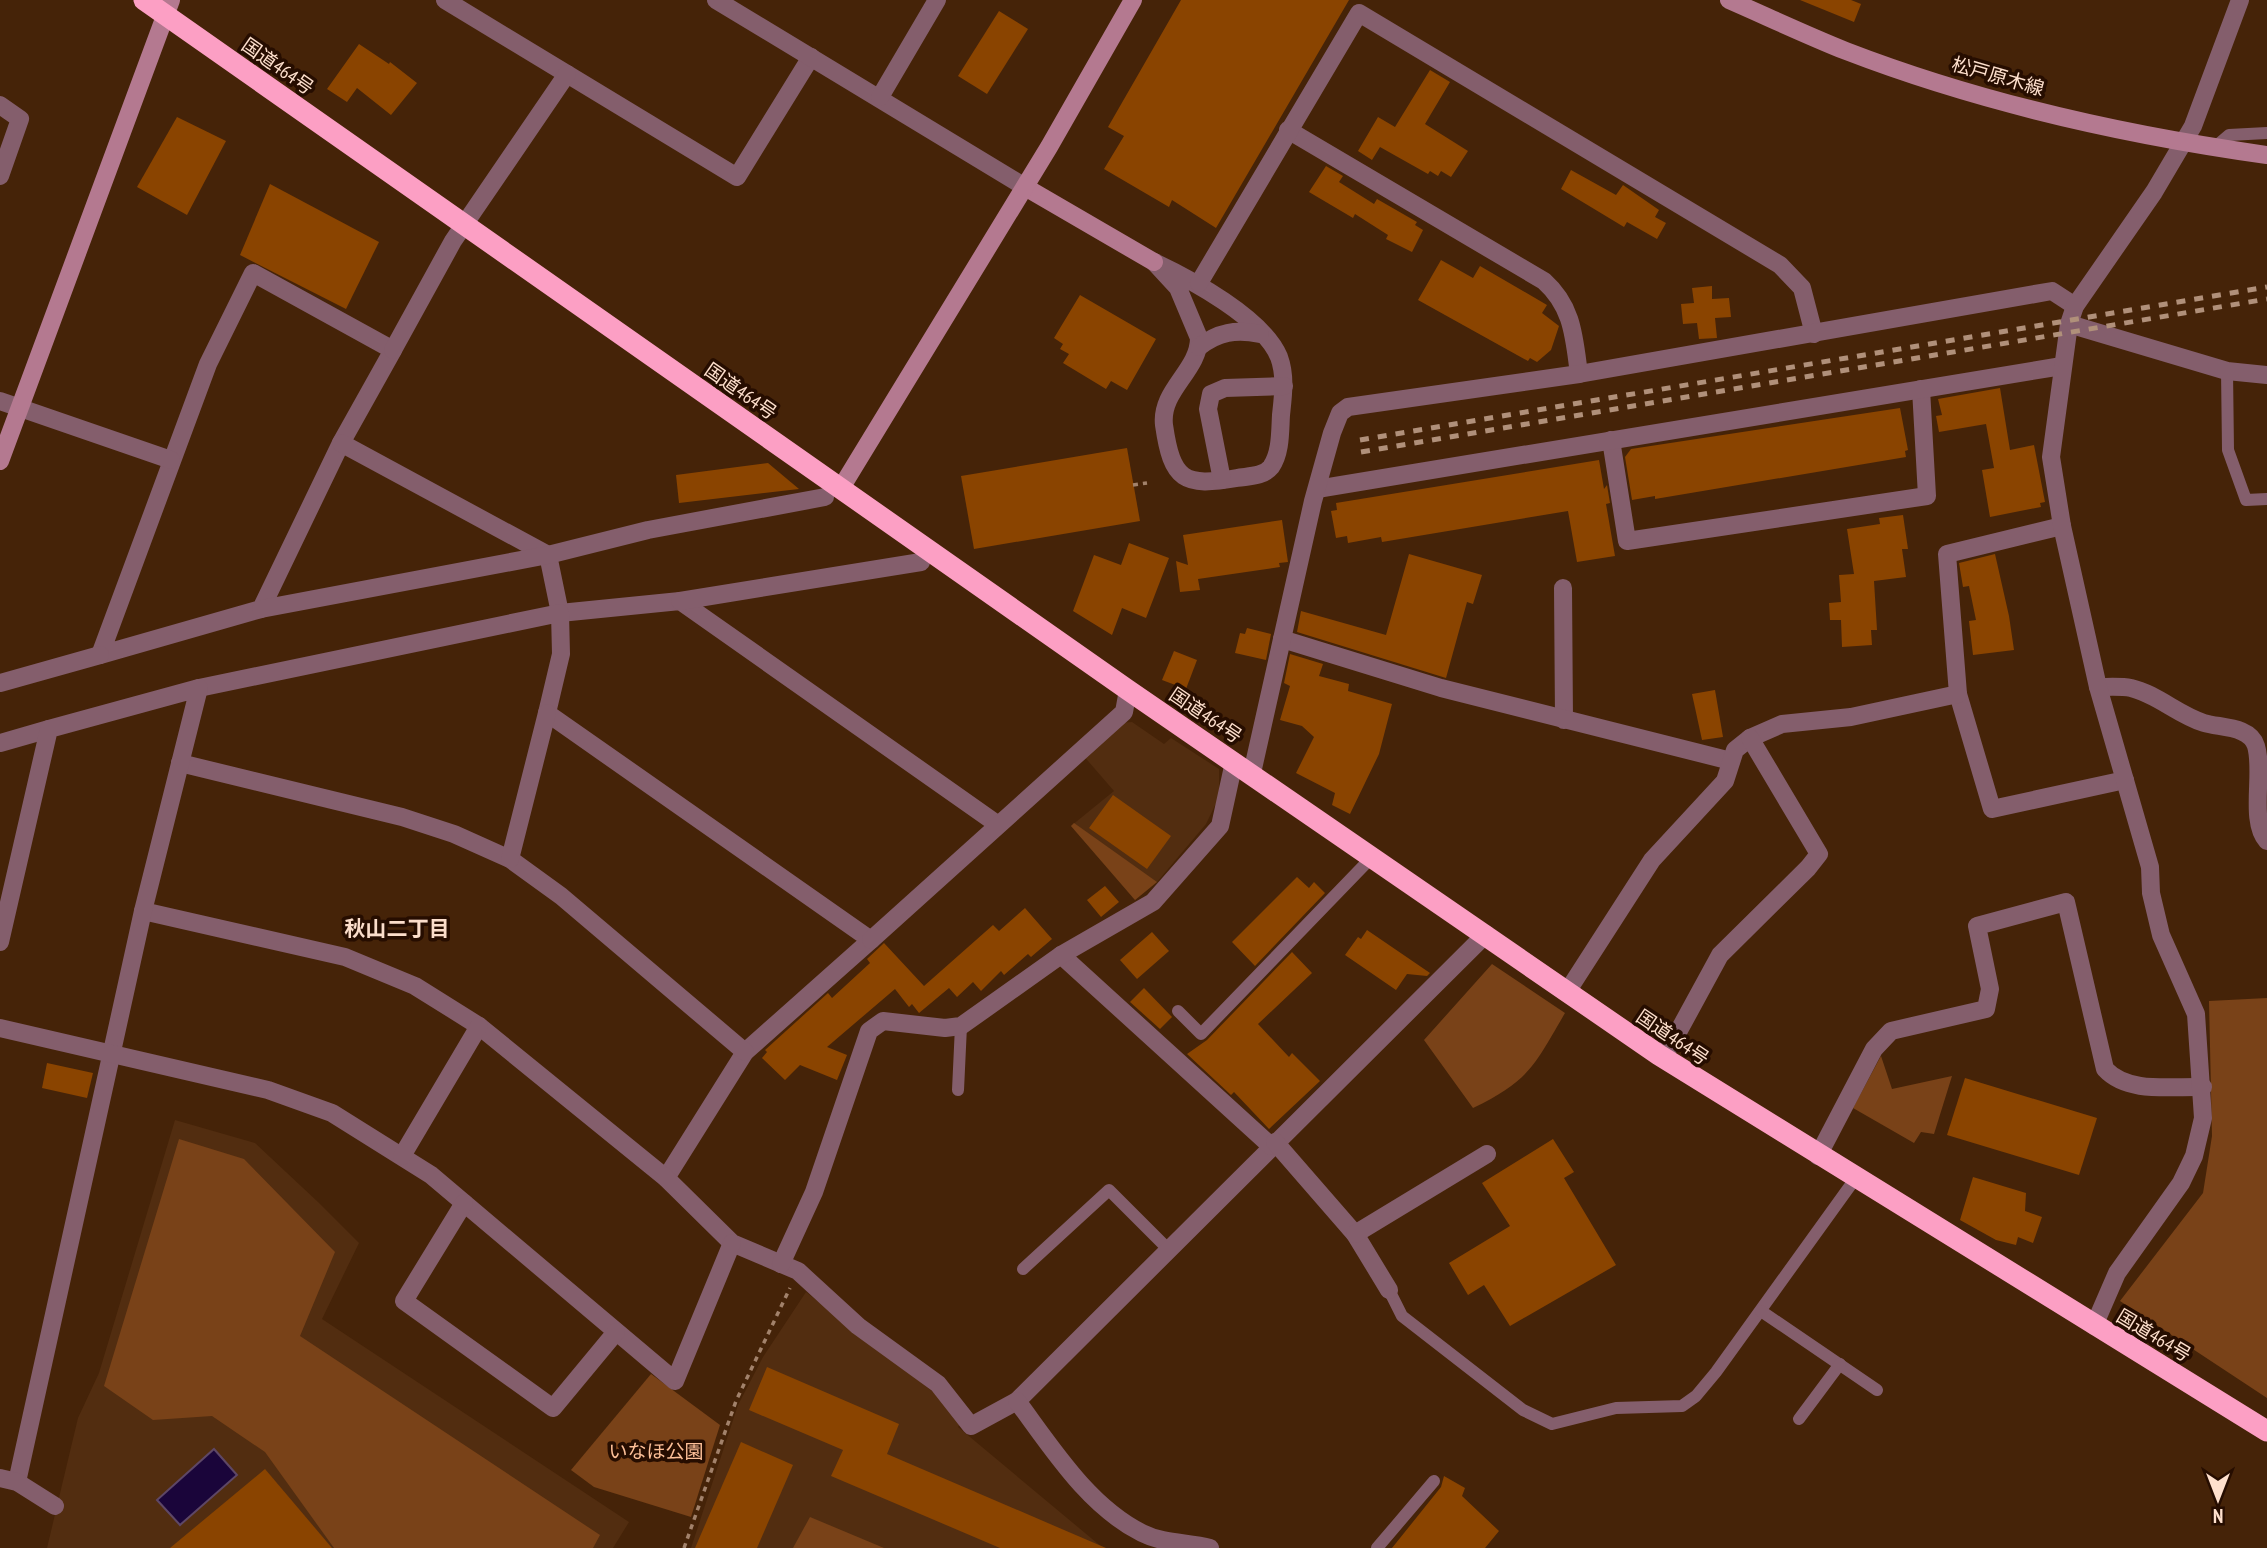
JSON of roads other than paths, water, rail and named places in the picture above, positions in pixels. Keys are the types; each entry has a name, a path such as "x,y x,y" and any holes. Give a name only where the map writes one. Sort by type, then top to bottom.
{"highway":[{"name":"国道464号","path":"145,0 168,7 833,492 1243,767 1659,1055 1855,1179 2267,1431"}],"street":[{"path":"445,0 737,177 811,57"},
{"path":"716,0 880,97 1024,187 1154,262 1199,283 1238,311 1260,334 1278,355 1284,386 1278,445 1271,466 1263,474 1204,483 1184,477 1172,460 1164,424 1166,402 1199,347 1224,333 1245,331 1260,334"},
{"path":"880,97 937,0"},
{"path":"0,683 261,609 548,555 648,530 833,492 1024,187 1133,0"},
{"name":"松戸原木線","path":"1729,0 1847,51 2017,106 2183,143 2267,155"},
{"path":"2094,1326 2117,1273 2181,1184 2194,1156 2203,1118 2203,1087 2196,1014 2161,935 2151,893 2150,867 2098,687 2062,526 2051,442 2069,324 2075,306 2154,192 2193,126 2240,0"},
{"path":"0,461 168,7"},
{"path":"1199,283 1359,13 1780,265 1802,288 1814,334"},
{"path":"261,609 341,443 393,350 465,224 566,74"},
{"path":"0,105 20,119 0,176"},
{"path":"1288,130 1544,281 1567,307 1579,374"},
{"path":"1154,262 1178,288 1195,328 1199,347"},
{"path":"100,655 208,364 253,272 393,350"},
{"path":"781,1264 814,1192 869,1031 883,1021 945,1028 961,1026 1061,955 1153,902 1220,826 1243,767 1282,639 1317,489 1339,412 1348,407 1579,374 2052,291 2075,306"},
{"path":"2069,324 2227,372 2267,374"},
{"path":"1317,489 2062,366"},
{"path":"1223,480 1208,409 1211,394 1224,388 1284,386"},
{"path":"1611,440 1627,541 1927,496 1921,389"},
{"path":"0,401 171,460"},
{"path":"341,443 548,555"},
{"path":"2062,526 1947,554 1958,694 1992,809 2125,780"},
{"path":"510,859 561,654 559,613 548,555"},
{"path":"0,743 199,688 559,613 680,601 921,562"},
{"path":"1563,588 1564,720"},
{"path":"680,601 997,824"},
{"path":"1282,639 1441,688 1731,761"},
{"path":"2098,687 2130,688 2202,722 2244,732 2255,743 2260,770 2258,810 2263,837 2267,841"},
{"path":"55,1506 9,1480 199,688"},
{"path":"666,1178 745,1052 1124,712 1128,690"},
{"path":"1567,992 1652,860 1725,781 1735,751 1750,738 1782,724 1851,717 1958,694"},
{"path":"547,713 871,940"},
{"path":"0,942 50,729"},
{"path":"1659,1055 1671,1045 1720,955 1819,854 1750,738"},
{"path":"180,763 402,817 454,834 510,859 561,896 745,1052"},
{"path":"1818,1156 1874,1049 1891,1031 1986,1009 1990,989 1977,926 2066,902 2105,1069 2115,1081 2138,1086 2203,1087"},
{"path":"144,911 345,957 415,986 480,1026 666,1178 732,1243 798,1271 858,1326 938,1384 971,1426 1017,1401 1486,934"},
{"path":"1061,955 1273,1144 1355,1234 1389,1290"},
{"path":"402,1156 480,1026"},
{"path":"0,1028 268,1090 332,1113 402,1156 464,1203 675,1381 732,1243"},
{"path":"1355,1234 1487,1154"},
{"path":"464,1203 404,1301 553,1408 616,1332"},
{"path":"1017,1401 1059,1457 1108,1511 1142,1534 1171,1544 1210,1548"}],"lane":[{"path":"2215,148 2229,135 2267,134"},
{"path":"2227,372 2228,450 2246,500 2267,499"},
{"path":"1178,1011 1201,1034 1373,856"},
{"path":"958,1090 961,1026"},
{"path":"1389,1290 1402,1316 1523,1410 1552,1424 1616,1408 1682,1406 1710,1380 1855,1179"},
{"path":"1023,1269 1109,1190 1170,1251"},
{"path":"1761,1311 1877,1390"},
{"path":"1799,1419 1840,1364"},
{"path":"1377,1548 1434,1481"}],"railway":[{"path":"1360,440 2267,287"},
{"path":"1361,452 2267,299"}],"district":[{"name":"秋山二丁目","path":"397,929"}],"park label":[{"name":"いなほ公園","path":"656,1451"}]}
